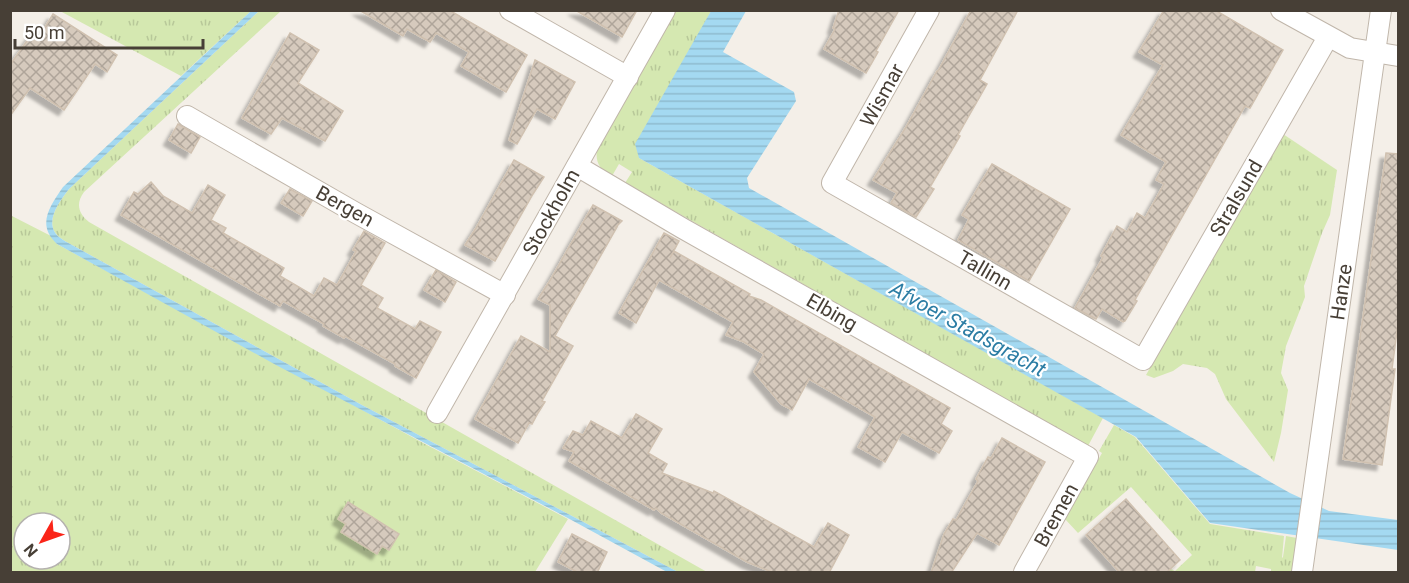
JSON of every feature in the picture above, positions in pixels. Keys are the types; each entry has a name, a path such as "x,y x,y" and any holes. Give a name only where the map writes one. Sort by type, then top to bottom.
{"street":[{"path":"510,10 628,76"},
{"name":"Stockholm","path":"437,413 665,10"},
{"name":"Wismar","path":"834,179 929,10"},
{"path":"1281,10 1350,48 1398,56"},
{"name":"Hanze","path":"1303,565 1381,10"},
{"name":"Stralsund","path":"1143,360 1328,37"},
{"name":"Bergen","path":"187,116 505,295"},
{"name":"Elbing","path":"577,166 1088,457"},
{"name":"Tallinn","path":"834,179 832,183 1143,360"},
{"name":"Bremen","path":"1024,573 1088,457"}],"green space":[{"path":"60,11 251,11 181,76"},
{"path":"259,11 281,11 84,192 79,205 83,216 89,222 707,572 678,572 360,404 69,243 54,231 52,219 54,213 69,189"},
{"path":"676,11 711,11 639,158 1103,418 1088,446 625,183 632,172 619,164 612,176 601,169 597,149"},
{"path":"1283,134 1337,170 1330,215 1304,286 1305,297 1286,346 1281,373 1288,390 1274,462 1226,399 1215,374 1207,368 1183,364 1173,371 1154,378 1146,375"},
{"path":"10,215 51,236 57,244 568,519 535,572 11,572"},
{"path":"1114,425 1135,437 1210,524 1284,536 1282,558 1286,536 1297,538 1292,572 1271,572 1271,569 1256,566 1255,572 1167,572 1171,569 1175,571 1192,555 1131,487 1078,533 1065,519 1102,453 1099,451"}],"water":[{"path":"251,11 259,11 69,189 54,213 52,225 54,231 69,243 360,404 678,572 667,572 276,365 57,244 51,237 47,230 47,216 63,187"},
{"name":"Afvoer Stadsgracht","path":"711,11 746,11 723,52 794,92 796,101 747,178 749,188 1290,493 1329,511 1398,520 1398,550 1210,523 1136,437 639,158 635,144"}],"building":[{"path":"359,10 449,10 527,55 506,92 461,66 469,52 436,33 430,42 407,29 403,36"},
{"path":"575,10 637,10 622,37"},
{"path":"839,10 899,10 866,73 824,49 835,29 833,28"},
{"path":"971,10 1018,10 980,80 987,84 930,187 934,189 916,217 891,203 897,193 873,180 906,127"},
{"path":"1164,10 1215,10 1283,50 1250,108 1245,106 1125,321 1123,322 1102,309 1096,319 1075,308 1103,257 1101,256 1117,226 1127,232 1137,213 1145,218 1164,184 1156,180 1166,162 1121,135 1163,65 1139,52"},
{"path":"53,14 117,55 107,72 95,64 64,110 30,88 10,116 10,65 38,25 44,29"},
{"path":"290,33 319,50 298,83 343,111 325,141 282,118 271,134 242,118"},
{"path":"535,60 575,82 555,119 537,109 517,144 509,140"},
{"path":"178,124 200,137 191,153 169,140"},
{"path":"1386,153 1398,154 1398,324 1392,369 1395,369 1382,465 1343,459"},
{"path":"514,160 544,177 495,261 465,245"},
{"path":"992,164 1070,209 1029,281 958,240 969,219 962,215"},
{"path":"151,182 163,196 192,213 208,185 225,195 211,220 226,228 223,233 284,268 280,276 314,296 324,278 337,285 364,231 385,243 361,285 383,298 377,308 415,329 420,321 441,332 416,378 283,301 280,306 121,215 134,192 138,194"},
{"path":"290,189 312,201 303,216 281,203"},
{"path":"593,205 622,221 616,227 555,336 573,346 542,401 545,402 532,424 529,423 518,443 475,419 521,336 550,352 550,305 538,299"},
{"path":"664,233 679,241 670,258 674,251 750,294 749,296 761,300 950,408 941,424 952,431 939,453 902,432 885,462 858,447 875,417 809,379 792,410 781,404 754,372 764,354 726,335 733,322 659,280 636,323 619,313"},
{"path":"436,270 456,282 445,302 424,290"},
{"path":"636,414 662,429 648,453 667,464 662,473 713,493 714,491 814,547 828,523 849,535 829,573 774,573 747,562 656,508 654,510 569,461 574,452 563,448 573,431 583,435 591,421 622,438"},
{"path":"1002,438 1045,462 999,545 977,533 951,573 931,573 944,534 953,519 956,520 978,481 976,479 988,457 991,458"},
{"path":"1126,499 1180,560 1166,573 1120,573 1086,535"},
{"path":"348,502 399,534 389,550 382,546 377,554 341,532 346,524 338,519"},
{"path":"572,534 607,552 597,573 579,573 558,562"}]}
